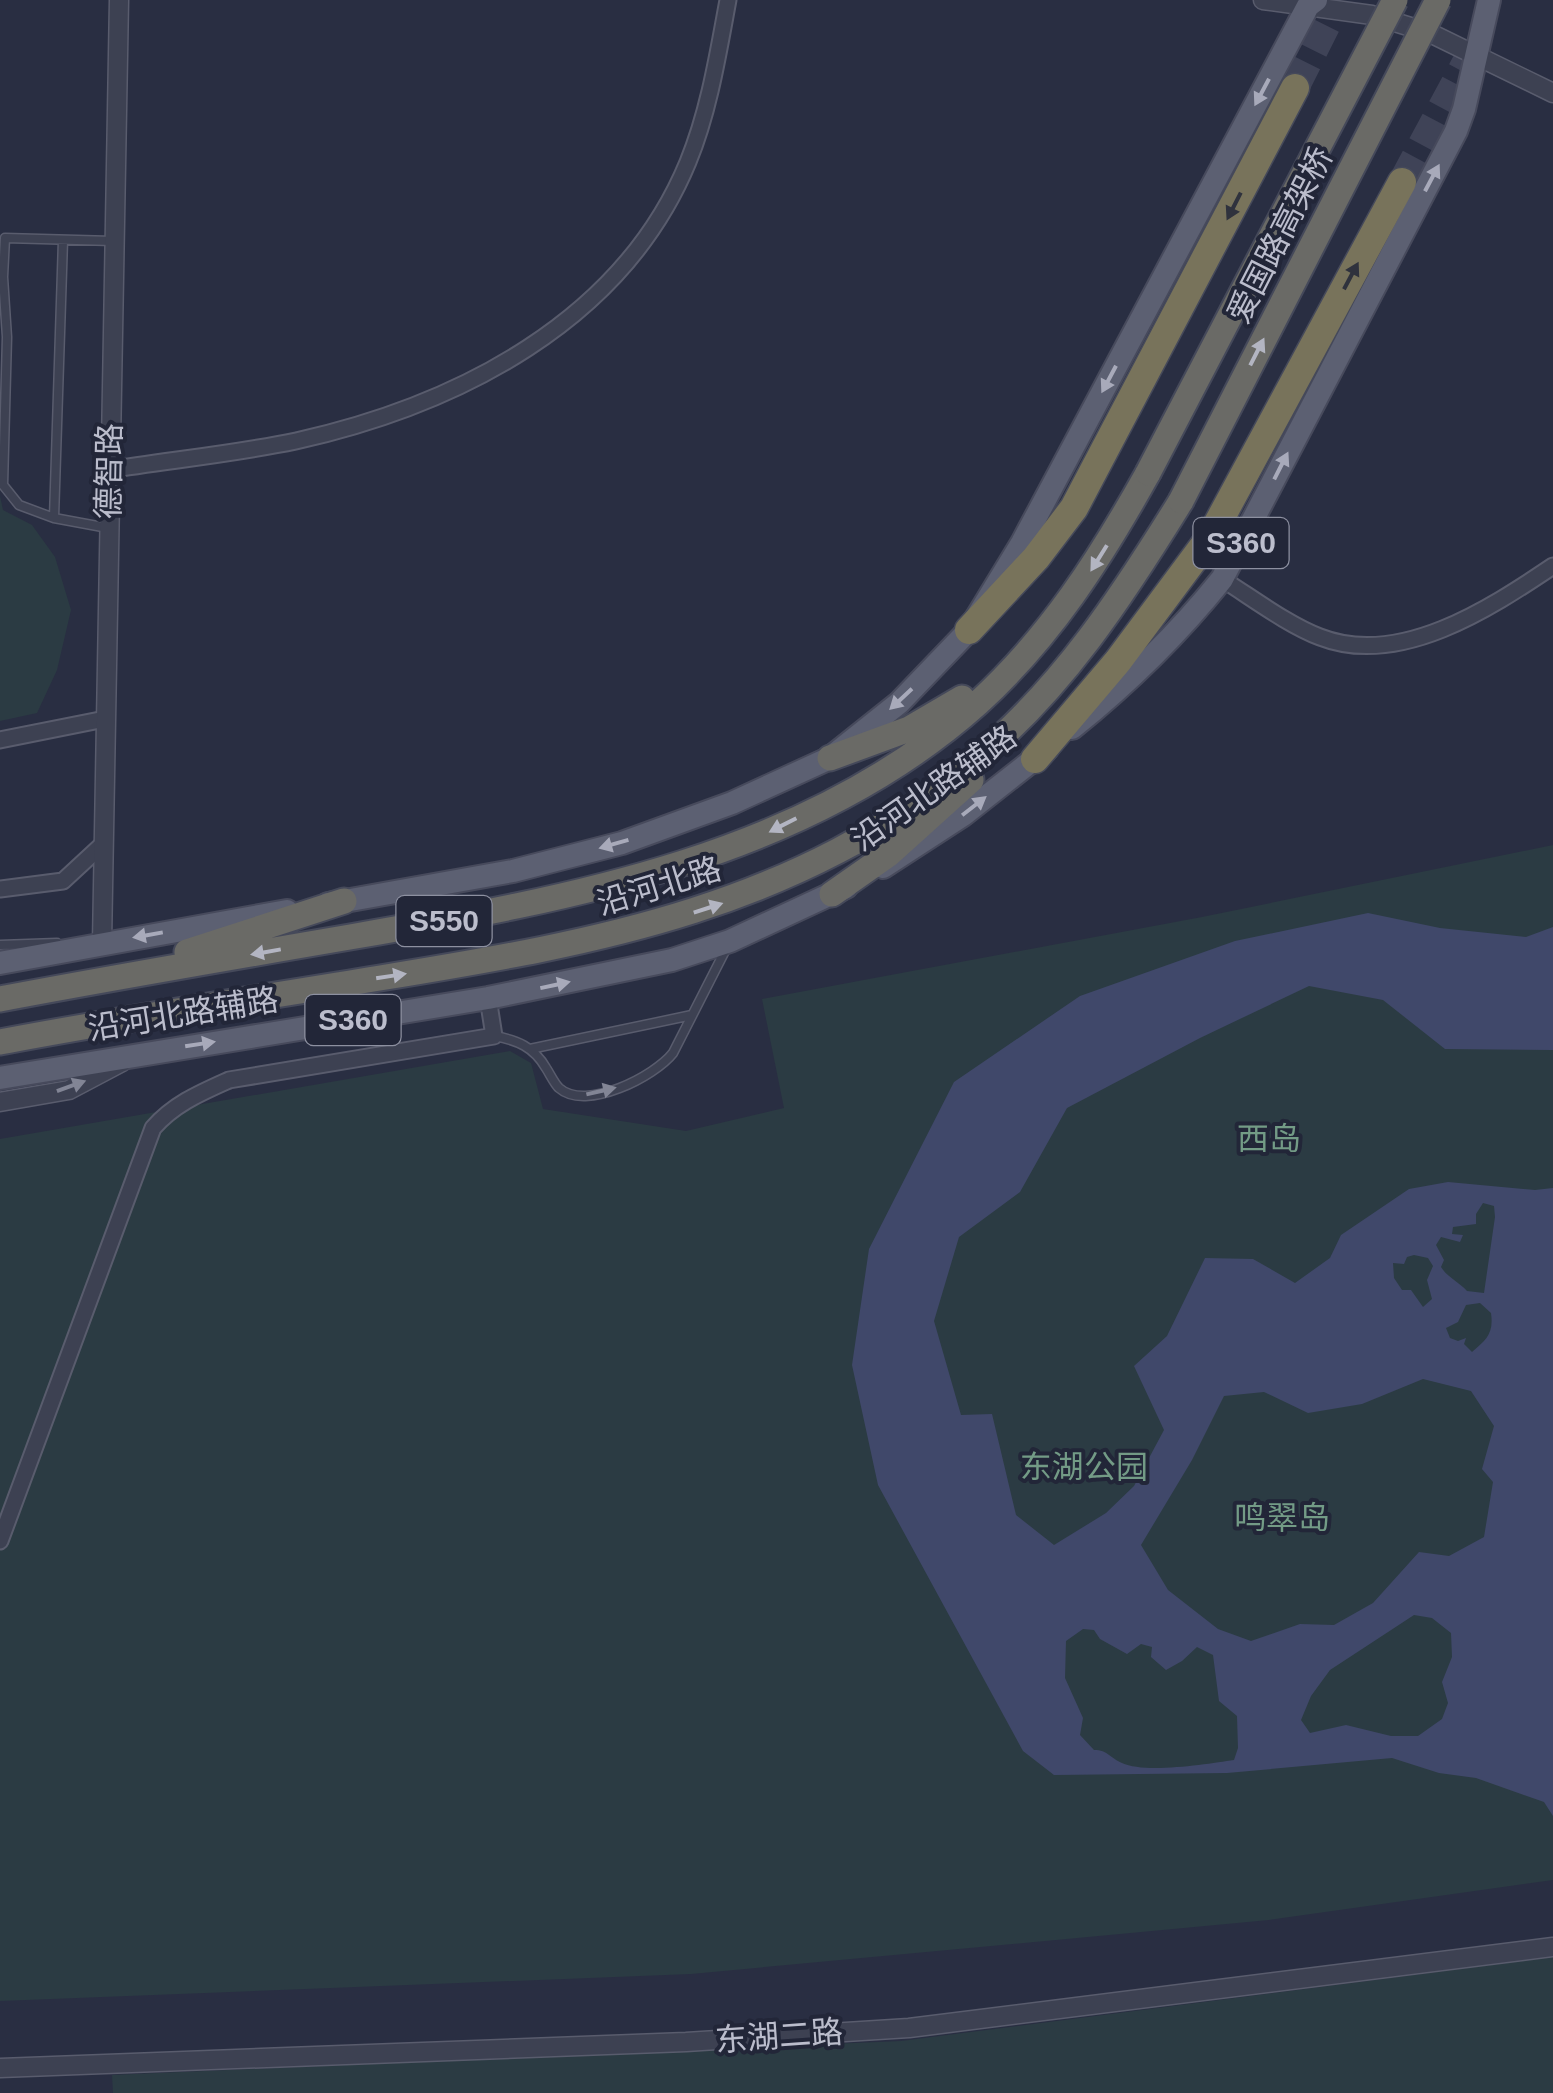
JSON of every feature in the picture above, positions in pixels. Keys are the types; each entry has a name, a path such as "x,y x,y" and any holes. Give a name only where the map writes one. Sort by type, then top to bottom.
{"highway":[{"name":"爱国路高架桥","path":"1148,474 1395,0"},
{"name":"爱国路高架桥","path":"1181,500 1438,0"},
{"path":"970,630 1036,558 1074,508 1295,88"},
{"path":"1035,759 1118,661 1211,536 1402,182"},
{"name":"沿河北路","path":"0,999 520,908 754,840 870,780 947,727 1014,667 1098,563 1148,474"},
{"name":"沿河北路","path":"0,1042 536,953 640,929 723,903 792,873 897,816 976,760 1050,688 1114,608 1181,500"},
{"path":"830,758 909,729 1014,667"},
{"path":"832,894 889,854 968,783 1006,745 1050,688"},
{"path":"101,980 344,901"}],"main road":[{"name":"沿河北路辅路","path":"0,1078 488,998 672,960 730,942 832,894 922,844 1118,691 1180,632 1222,579 1456,131 1489,0"},
{"path":"0,964 513,871 622,843 732,803 830,758 898,702 970,630 1022,543 1312,3"}],"street":[{"name":"德智路","path":"102,943 119,0"},
{"path":"108,470 295,441 410,409 502,364 584,308 643,244 688,162 717,64 728,0"},
{"path":"1262,0 1312,3 1372,15 1430,33 1553,93"},
{"path":"1222,579 1320,637 1360,647 1401,645 1447,627 1553,566"},
{"path":"0,740 105,718"},
{"path":"0,889 64,881 103,844"},
{"path":"0,1541 153,1128 167,1112 228,1080 494,1036 488,998"},
{"path":"0,1102 69,1090 137,1054"},
{"name":"东湖二路","path":"0,2068 686,2042 909,2028 1553,1947"}],"lane":[{"path":"108,528 54,518 19,506 3,485 7,337 2,276 5,238 113,241"},
{"path":"54,518 63,240"},
{"path":"494,1036 515,1040 530,1049 560,1089 573,1095 633,1084 662,1067 730,942"},
{"path":"0,944 102,943"},
{"path":"530,1049 693,1014"}],"green space":[{"path":"0,496 3,510 32,525 55,557 71,610 57,670 37,713 0,721"},
{"name":"东湖公园","path":"1553,845 1553,1880 1269,1920 691,1974 0,2001 0,1139 510,1051 531,1063 543,1109 686,1131 784,1108 762,999 1202,917"},
{"path":"1553,1957 1553,2093 113,2093 112,2075 901,2041"}],"water":[{"path":"1368,913 1440,928 1526,937 1553,927 1553,1050 1445,1049 1383,1000 1309,986 1067,1108 1020,1192 959,1237 934,1321 961,1415 992,1414 1016,1515 1054,1545 1106,1513 1134,1486 1164,1430 1134,1366 1167,1336 1205,1258 1253,1259 1295,1283 1330,1258 1341,1235 1409,1189 1448,1182 1535,1190 1553,1188 1553,1816 1544,1802 1476,1778 1439,1773 1392,1758 1227,1773 1054,1775 1023,1751 878,1485 852,1365 869,1249 954,1082 1080,996 1235,941","holes":["1483,1203 1494,1206 1484,1293 1467,1291 1446,1274 1436,1245 1441,1237 1460,1242 1463,1235 1452,1234 1453,1227 1476,1224 1476,1214","1414,1255 1428,1258 1433,1266 1427,1280 1432,1299 1423,1307 1411,1290 1402,1290 1394,1278 1393,1263 1404,1264 1407,1257","1480,1303 1491,1313 1488,1336 1472,1352 1464,1344 1466,1338 1450,1338 1446,1328 1458,1322 1466,1305","1423,1379 1471,1391 1494,1426 1482,1469 1493,1482 1484,1537 1449,1556 1419,1552 1373,1603 1334,1625 1300,1624 1251,1641 1218,1629 1168,1590 1141,1545 1192,1460 1224,1396 1264,1392 1308,1413 1362,1404","1414,1615 1432,1618 1451,1633 1452,1657 1442,1682 1448,1703 1442,1719 1418,1736 1391,1736 1346,1725 1310,1733 1301,1720 1311,1696 1330,1670","1083,1629 1094,1630 1100,1639 1127,1654 1141,1644 1152,1647 1151,1657 1166,1670 1197,1647 1213,1655 1219,1701 1237,1716 1238,1748 1234,1760 1146,1768 1122,1763 1094,1750 1080,1735 1083,1718 1065,1678 1066,1641"]}],"tunnel":[{"path":"1295,88 1339,0"},
{"path":"1402,182 1479,38"}],"park label":[{"name":"西岛","path":"1269,1139"},
{"name":"鸣翠岛","path":"1282,1518"}]}
